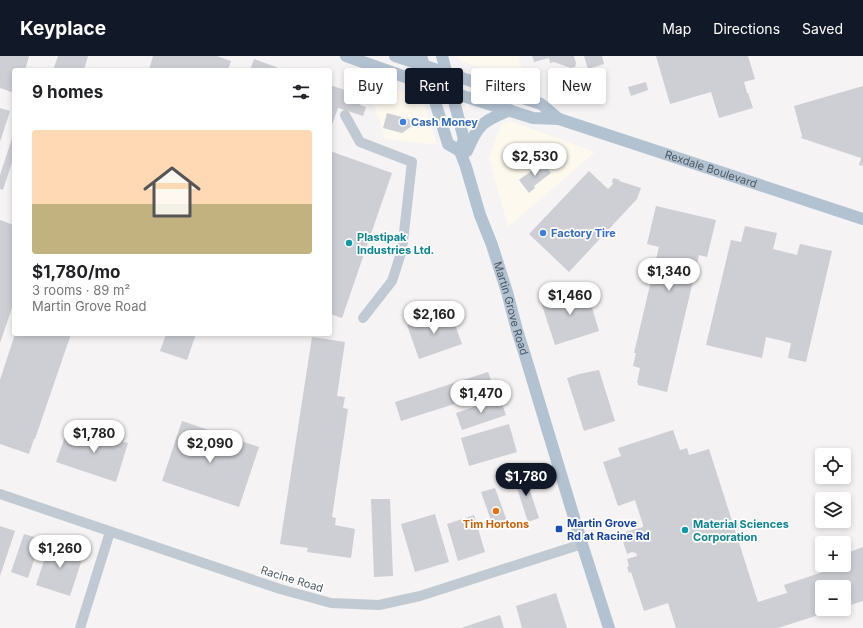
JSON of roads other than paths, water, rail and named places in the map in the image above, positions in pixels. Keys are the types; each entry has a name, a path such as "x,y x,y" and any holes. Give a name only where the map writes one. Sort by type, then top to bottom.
{"main road":[{"name":"Rexdale Boulevard","path":"346,56 405,77"},
{"name":"Rexdale Boulevard","path":"395,56 423,61 436,68"},
{"name":"Martin Grove Road","path":"442,56 445,68"},
{"name":"Rexdale Boulevard","path":"463,79 541,104 559,119"},
{"name":"Rexdale Boulevard","path":"463,96 533,118 559,119 863,219"},
{"path":"436,104 448,144 462,155 482,124 510,110"},
{"name":"Martin Grove Road","path":"455,104 464,139 462,155 480,215 492,245 507,292 517,330 609,628"}],"street":[{"path":"345,115 360,142 412,162 402,250 392,281 363,318"},
{"name":"Racine Road","path":"0,494 280,589 331,603 379,605 420,596 582,544"},
{"path":"80,628 110,532"}],"place":[{"name":"Cash Money","path":"403,122"},
{"name":"Factory Tire","path":"543,233"},
{"name":"Plastipak Industries Ltd.","path":"349,243"},
{"name":"Tim Hortons","path":"496,511"},
{"name":"Martin Grove Rd at Racine Rd","path":"559,529"},
{"name":"Material Sciences Corporation","path":"685,530"}]}
